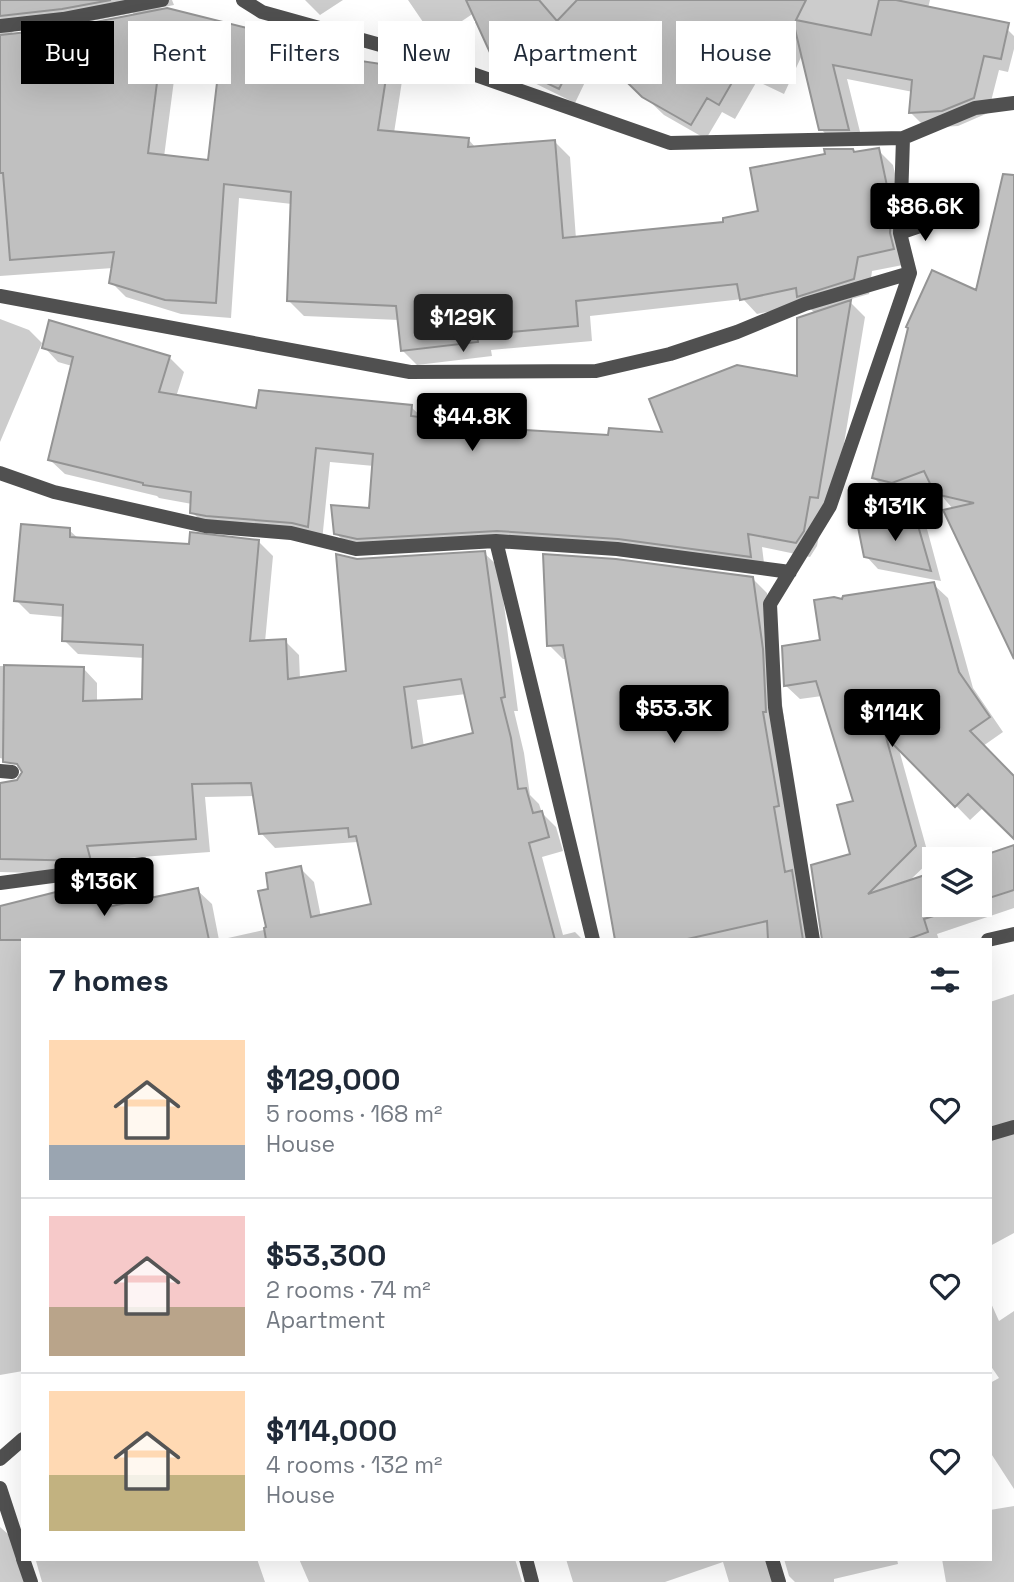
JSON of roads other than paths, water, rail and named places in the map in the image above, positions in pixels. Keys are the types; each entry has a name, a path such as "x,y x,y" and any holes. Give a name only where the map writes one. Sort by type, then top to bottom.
{"street":[{"path":"0,26 62,19 162,0"},
{"path":"243,0 262,12 427,58 670,143 903,138 975,108 1014,103"},
{"path":"813,938 775,707 770,604 830,506 910,273 900,233 903,138"},
{"path":"900,233 937,220"},
{"path":"0,296 410,372 596,372 670,354 737,332 805,304 910,273"},
{"path":"0,473 54,492 205,526 290,533 356,549 496,541 617,549 790,572"},
{"path":"496,541 593,938"},
{"path":"0,883 143,864"},
{"path":"992,939 1014,934"},
{"path":"992,1132 1014,1127"},
{"path":"0,1460 21,1441"},
{"path":"0,1488 21,1552"},
{"path":"24,1561 31,1582"},
{"path":"527,1561 532,1582"},
{"path":"773,1561 779,1582"}]}
